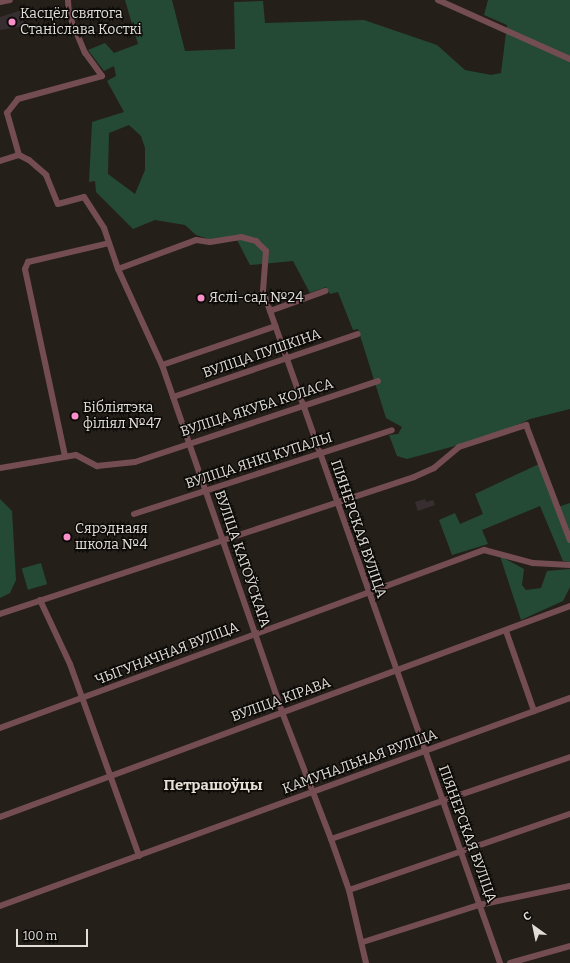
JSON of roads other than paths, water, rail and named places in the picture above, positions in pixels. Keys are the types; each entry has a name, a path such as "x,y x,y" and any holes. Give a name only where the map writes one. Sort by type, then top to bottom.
{"street":[{"path":"0,2 10,0"},
{"path":"0,161 19,155 7,113 18,99 102,76 85,53 69,15 68,0"},
{"path":"438,0 570,59"},
{"name":"ВУЛІЦА КАТОЎСКАГА","path":"19,155 46,175 49,190 58,204 84,197 96,211 118,269 162,365 187,443 282,712 314,791 349,890 363,942 366,963"},
{"name":"ПІЯНЕРСКАЯ ВУЛІЦА","path":"118,269 196,240 249,238 266,252 267,266 261,281 270,311 395,671 500,963"},
{"path":"0,468 65,456 25,269 28,262 109,243"},
{"path":"270,311 325,291"},
{"path":"162,365 276,326"},
{"name":"ВУЛІЦА ПУШКІНА","path":"173,397 358,334"},
{"name":"ВУЛІЦА ЯКУБА КОЛАСА","path":"65,456 83,457 97,466 135,462 187,443 378,381"},
{"path":"0,614 222,539 414,477 434,468 459,447 526,425 570,540"},
{"name":"ВУЛІЦА ЯНКІ КУПАЛЫ","path":"134,514 392,430"},
{"name":"ЧЫГУНАЧНАЯ ВУЛІЦА","path":"0,728 367,591 484,550 533,563 570,565"},
{"path":"40,600 81,699 139,856"},
{"name":"ВУЛІЦА КІРАВА","path":"0,817 282,712 506,631 570,606"},
{"path":"506,631 534,711"},
{"name":"КАМУНАЛЬНАЯ ВУЛІЦА","path":"0,906 570,698"},
{"path":"331,839 443,802 570,757"},
{"path":"349,890 570,814"},
{"path":"363,942 480,905 570,886"},
{"path":"510,963 570,946"}],"place":[{"name":"Касцёл святога Станіслава Косткі","path":"12,22"},
{"name":"Яслі-сад №24","path":"201,298"},
{"name":"Бібліятэка філіял №47","path":"75,416"},
{"name":"Сярэднаяя школа №4","path":"67,537"}],"district":[{"name":"Петрашоўцы","path":"213,786"}]}
